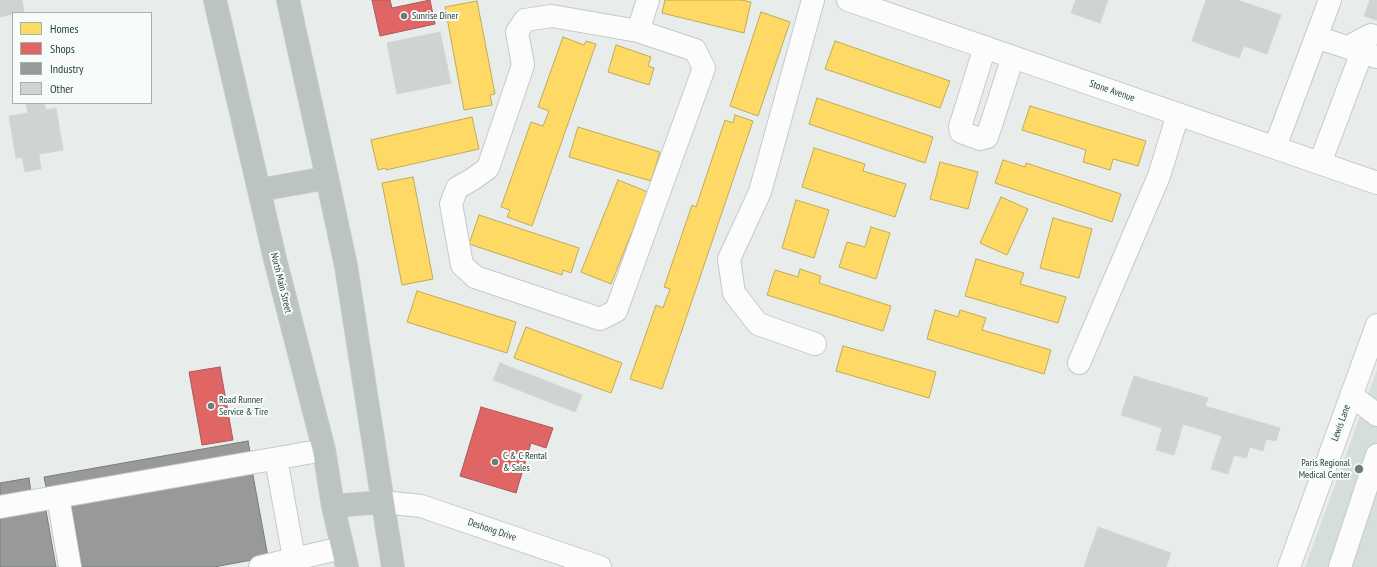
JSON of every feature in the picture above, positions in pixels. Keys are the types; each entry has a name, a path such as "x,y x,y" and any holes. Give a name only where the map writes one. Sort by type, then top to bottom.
{"highway":[{"name":"North Main Street","path":"215,0 277,267 324,450 333,506 344,558"},
{"path":"288,0 346,266 393,567"},
{"path":"259,190 327,178"},
{"path":"333,506 383,502"}],"street":[{"path":"638,31 648,0"},
{"path":"813,0 760,192 729,259 734,293 758,324 815,344"},
{"name":"Stone Avenue","path":"848,0 876,5 985,48 1377,183"},
{"path":"1275,148 1330,0"},
{"path":"552,16 638,31 694,50 704,68 616,311 600,319 475,277 462,265 451,204 457,188 488,168 523,64 518,32 525,20 552,16"},
{"path":"1316,37 1364,48 1320,163"},
{"path":"985,48 960,127 961,132 980,139 987,137 1014,57"},
{"path":"1079,363 1159,176 1178,114"},
{"name":"Lewis Lane","path":"1289,567 1377,324"},
{"path":"1351,395 1377,415"},
{"path":"0,507 324,450"},
{"path":"1340,567 1377,455"},
{"path":"276,459 294,558"},
{"path":"58,497 70,567"},
{"name":"Deshong Drive","path":"383,502 421,506 600,567"},
{"path":"260,567 294,558 344,558"}],"shaded area":[{"name":"Paris Regional Medical Center","path":"1377,370 1377,567 1305,567"}],"building: Homes":[{"path":"665,0 741,0 751,2 744,33 662,13"},
{"path":"477,1 495,94 490,95 492,105 464,110 445,7"},
{"path":"761,12 790,22 758,116 730,106"},
{"path":"563,37 584,45 586,41 596,44 532,226 507,217 510,210 501,207 531,122 543,126 549,111 538,107"},
{"path":"835,41 950,81 940,108 825,69"},
{"path":"616,45 651,57 648,66 654,68 649,85 608,72"},
{"path":"817,98 933,137 925,163 809,124"},
{"path":"1030,106 1146,141 1138,166 1113,159 1110,170 1083,162 1086,150 1022,130"},
{"path":"735,115 753,121 662,389 630,379 656,305 663,308 670,289 664,287 692,205 696,207 725,120 733,123"},
{"path":"472,117 479,149 386,170 386,168 378,170 371,140"},
{"path":"578,127 660,152 651,181 569,157"},
{"path":"814,148 865,164 863,171 906,184 895,217 802,187"},
{"path":"1003,160 1025,167 1026,163 1121,194 1112,222 995,183"},
{"path":"940,162 978,172 968,209 930,199"},
{"path":"413,177 433,279 402,285 382,183"},
{"path":"618,180 648,192 611,284 581,272"},
{"path":"1001,197 1028,209 1007,255 980,243"},
{"path":"796,200 829,210 814,258 782,248"},
{"path":"479,215 579,248 571,273 563,270 562,275 469,244"},
{"path":"1053,218 1092,229 1079,278 1040,268"},
{"path":"871,227 890,233 876,279 839,267 847,242 865,247"},
{"path":"976,259 1024,273 1020,284 1066,297 1058,323 965,296"},
{"path":"800,269 821,276 819,283 891,306 883,331 767,295 775,270 798,277"},
{"path":"417,291 516,322 507,353 407,322"},
{"path":"935,310 958,317 960,310 986,318 982,330 1051,350 1044,374 927,339"},
{"path":"526,327 622,363 611,393 514,358"},
{"path":"843,346 936,372 929,398 836,371"}],"building: Shops":[{"name":"Sunrise Diner","path":"372,0 390,0 392,8 430,0 435,24 380,36"},
{"name":"Road Runner Service & Tire","path":"220,367 233,440 202,445 189,372"},
{"name":"C & C Rental & Sales","path":"481,407 553,428 546,448 531,443 516,493 460,476"}],"building: Industry":[{"path":"248,441 251,457 47,492 44,477"},
{"path":"252,470 268,557 214,567 82,567 71,502"},
{"path":"29,478 31,493 0,498 0,483"},
{"path":"45,505 56,567 0,567 0,512"}],"building: Other":[{"path":"0,0 22,0 24,12 12,12 12,14 0,17"},
{"path":"1076,0 1108,0 1100,23 1071,13"},
{"path":"1206,0 1237,0 1281,15 1267,54 1244,46 1239,58 1192,41"},
{"path":"1370,0 1377,0 1377,20 1364,16"},
{"path":"440,32 451,83 397,94 387,43"},
{"path":"26,104 44,104 46,110 56,108 63,150 39,154 41,169 25,172 22,157 16,158 9,116 28,113"},
{"path":"500,363 582,395 575,412 493,380"},
{"path":"1134,376 1208,398 1205,406 1280,428 1276,441 1266,439 1263,451 1250,447 1246,458 1234,455 1228,474 1211,469 1222,436 1183,424 1174,455 1156,450 1162,428 1121,415"},
{"path":"1098,527 1171,553 1166,567 1084,567"}],"place":[{"name":"Sunrise Diner","path":"404,16"},
{"name":"Road Runner Service & Tire","path":"211,406"},
{"name":"C & C Rental & Sales","path":"495,462"},
{"name":"Paris Regional Medical Center","path":"1359,469"}]}
